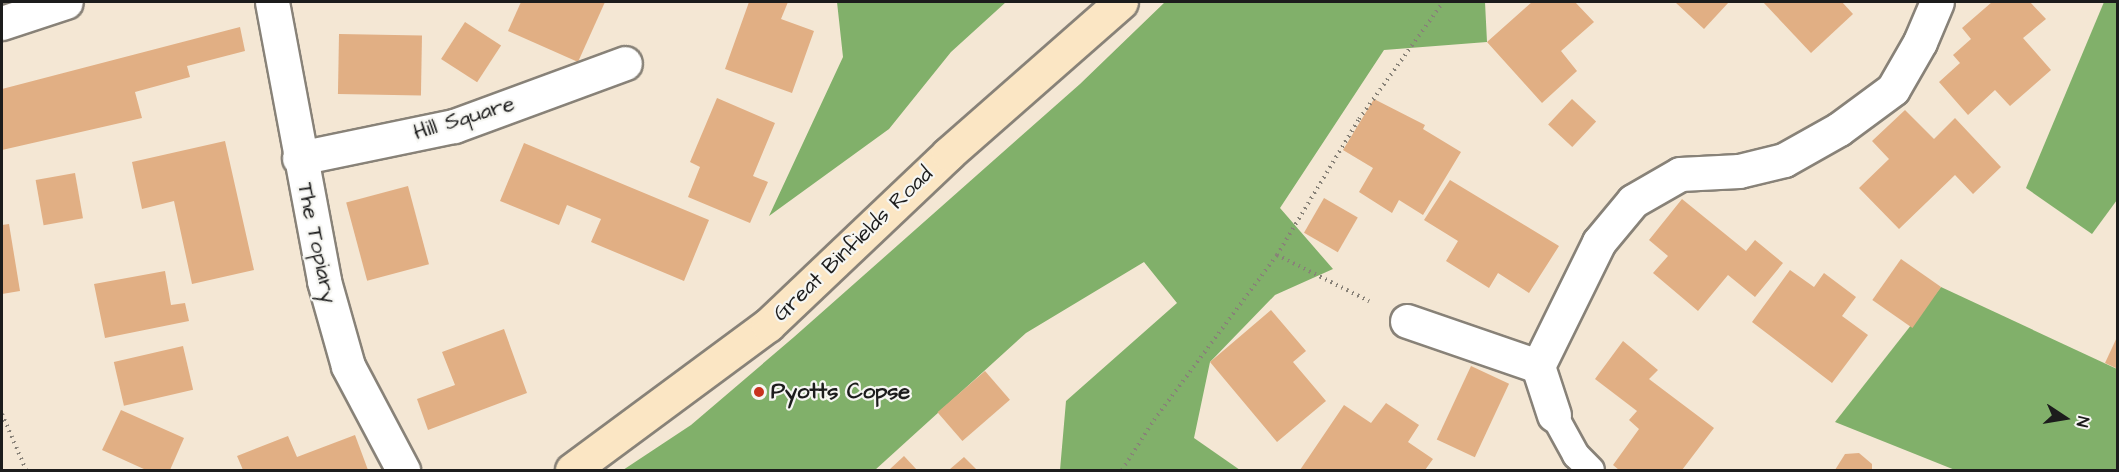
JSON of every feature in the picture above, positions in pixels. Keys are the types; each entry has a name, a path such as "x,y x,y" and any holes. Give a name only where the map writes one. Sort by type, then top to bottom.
{"street":[{"path":"2,23 66,2"},
{"name":"The Topiary","path":"272,2 299,158 324,281 348,366 403,471"},
{"name":"Great Binfields Road","path":"572,471 768,325 948,154 1121,2"},
{"path":"1554,415 1538,366 1599,242 1633,201 1680,174 1739,171 1784,160 1839,129 1893,89 1920,42 1937,2"},
{"name":"Hill Square","path":"299,158 454,126 625,63"},
{"path":"1407,321 1538,366"}],"lane":[{"path":"1554,415 1576,455 1591,471"}],"path":[{"path":"1122,471 1154,420 1277,255 1359,119 1443,2"},
{"path":"1277,255 1407,321"},
{"path":"2,414 26,471"}],"green space":[{"path":"837,2 1006,2 951,52 889,129 769,216 843,57"},
{"path":"1165,2 1485,2 1487,42 1384,50 1280,208 1333,269 1275,295 1210,362 1194,438 1240,470 1060,470 1066,401 1177,303 1144,262 1026,333 875,470 623,470 691,425 794,337 1080,84"},
{"path":"2104,2 2117,2 2117,200 2092,234 2026,188"},
{"path":"1941,287 2117,369 2117,470 1955,470 1835,422"}],"building":[{"path":"521,2 605,2 578,62 508,31"},
{"path":"749,2 788,2 781,19 814,31 792,93 725,69"},
{"path":"1532,2 1575,2 1594,22 1561,51 1577,71 1542,103 1487,42"},
{"path":"1675,2 1729,2 1704,29"},
{"path":"1763,2 1842,2 1853,14 1811,53"},
{"path":"1992,2 2030,2 2046,19 2023,38 2051,70 2010,106 1995,90 1968,115 1939,82 1960,63 1953,55 1971,39 1962,28"},
{"path":"465,22 501,45 477,82 441,59"},
{"path":"240,27 245,51 187,66 190,77 135,92 142,118 2,150 2,89"},
{"path":"339,34 422,35 421,95 338,94"},
{"path":"717,98 775,123 753,176 768,182 750,223 688,197 700,167 690,162"},
{"path":"1374,99 1425,125 1423,129 1461,152 1423,215 1399,200 1392,213 1359,192 1373,168 1343,150"},
{"path":"1572,99 1596,122 1572,147 1548,125"},
{"path":"1905,110 1934,139 1955,118 2001,167 1973,194 1955,175 1899,229 1859,188 1889,159 1872,141"},
{"path":"225,141 254,270 192,284 174,201 142,209 132,162"},
{"path":"524,143 709,220 684,281 591,242 601,219 567,205 559,225 500,201"},
{"path":"75,173 83,218 44,225 36,180"},
{"path":"1450,180 1559,246 1529,293 1498,273 1489,288 1446,261 1458,241 1424,220"},
{"path":"408,186 429,264 367,281 346,203"},
{"path":"1324,198 1358,218 1338,252 1304,233"},
{"path":"1682,199 1746,251 1755,240 1783,263 1755,297 1728,275 1698,311 1653,273 1668,256 1649,240"},
{"path":"9,224 20,291 2,294 2,225"},
{"path":"1901,259 1941,287 1912,328 1872,300"},
{"path":"1790,270 1814,287 1824,273 1856,297 1842,316 1868,335 1832,383 1752,322"},
{"path":"165,271 171,305 185,303 189,321 105,338 94,284"},
{"path":"1271,310 1306,351 1293,362 1326,401 1277,442 1210,362"},
{"path":"504,329 527,393 428,430 417,399 455,385 442,352"},
{"path":"2118,335 2118,369 2105,363"},
{"path":"1623,341 1658,370 1649,379 1714,428 1682,470 1619,470 1613,465 1639,429 1629,420 1637,411 1595,379"},
{"path":"183,346 193,390 124,406 114,362"},
{"path":"1471,366 1509,384 1475,457 1437,439"},
{"path":"985,371 1010,400 962,441 937,412"},
{"path":"1386,403 1419,425 1408,442 1433,459 1425,470 1300,470 1344,405 1371,423"},
{"path":"121,410 184,438 170,470 146,470 102,450"},
{"path":"355,435 368,470 243,470 237,456 288,436 297,457"},
{"path":"1859,453 1872,464 1872,470 1835,470 1845,454"},
{"path":"904,456 917,470 889,470"},
{"path":"964,457 977,470 949,470"}],"place":[{"name":"Pyotts Copse","path":"759,392"}]}
